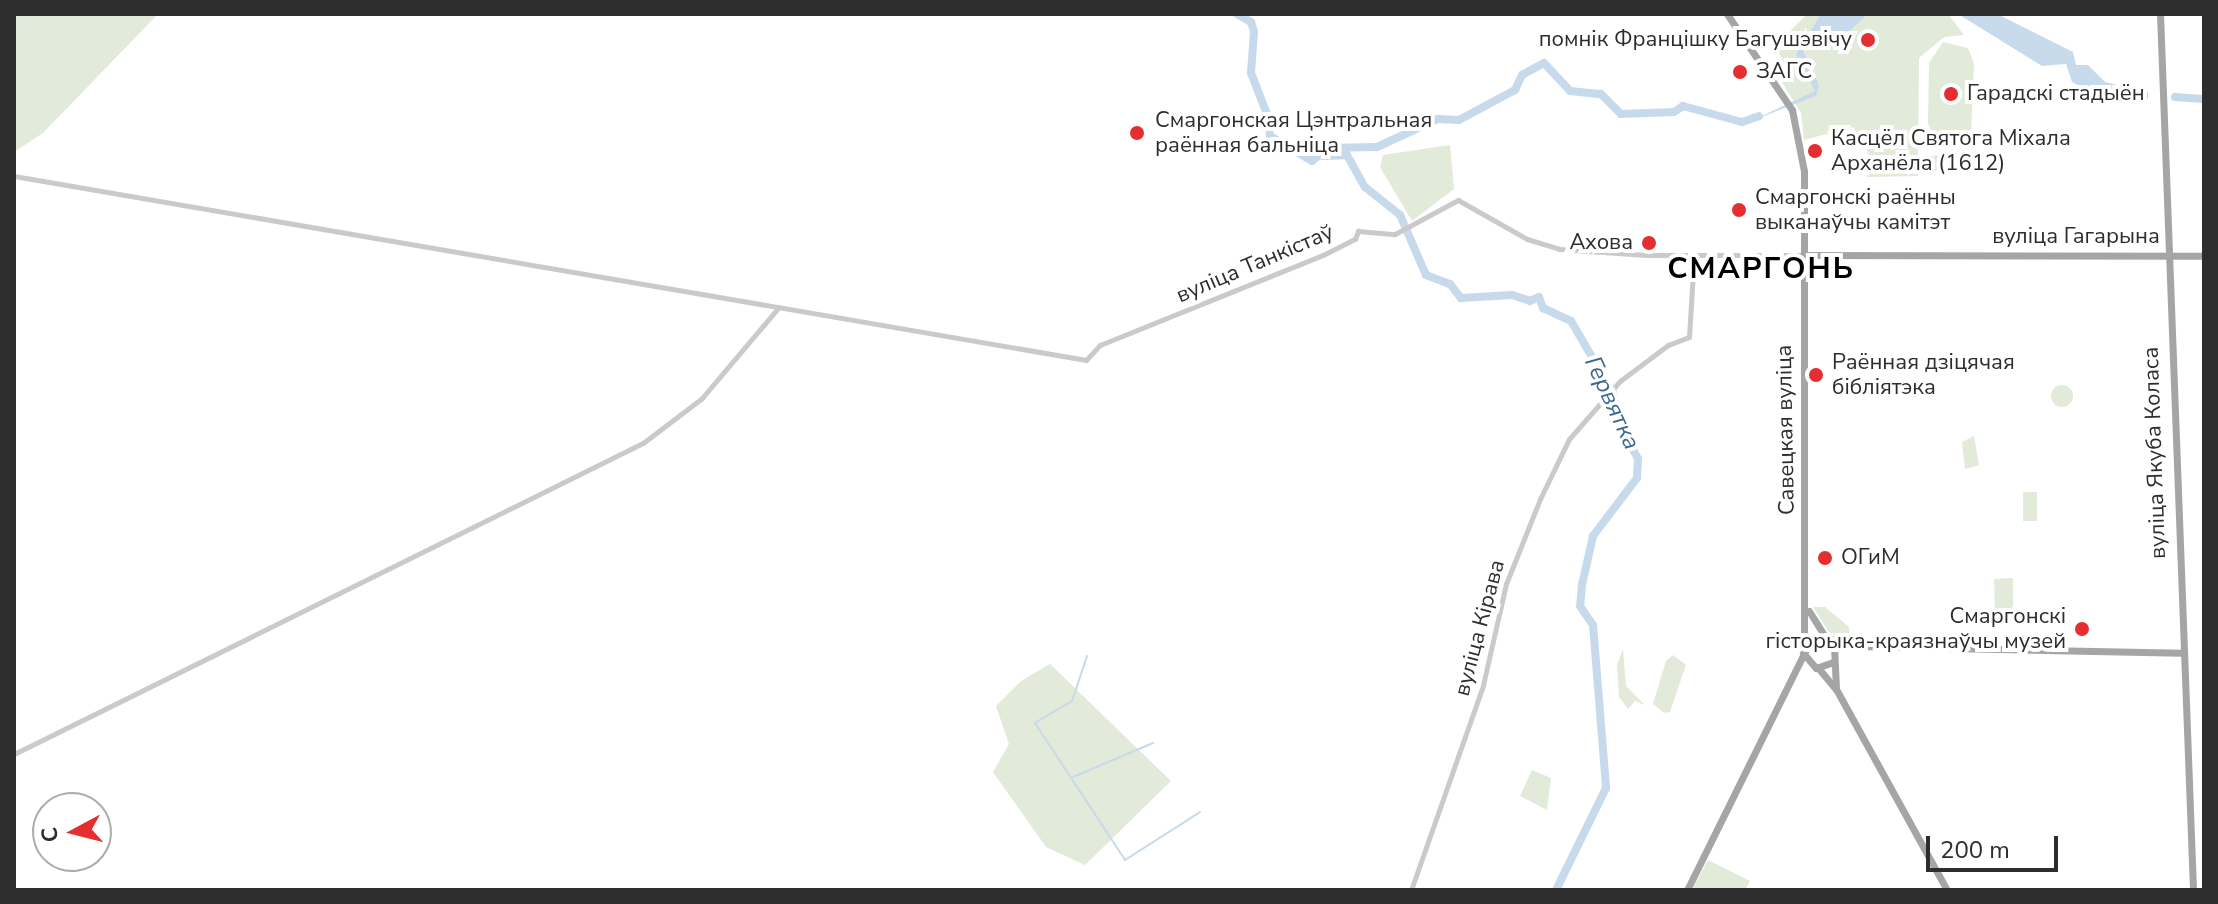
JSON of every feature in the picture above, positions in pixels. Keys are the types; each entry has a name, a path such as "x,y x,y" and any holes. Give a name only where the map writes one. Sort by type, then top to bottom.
{"main road":[{"name":"Савецкая вуліца","path":"1687,890 1793,682 1804,650 1807,605 1804,171 1792,110 1727,14"},
{"name":"вуліца Якуба Коласа","path":"2160,14 2166,255 2193,890"},
{"name":"вуліца Гагарына","path":"1803,255 2204,256"},
{"name":"Савецкая вуліца","path":"1807,605 1826,638 1834,660 1836,689"},
{"path":"1947,890 1836,689 1804,650 1811,639 1826,638 1857,646 2181,653"},
{"path":"1793,682 1857,646"}],"street":[{"path":"14,176 779,307"},
{"name":"вуліца Танкістаў","path":"779,307 1086,360 1100,345 1311,260 1355,239 1358,231 1383,235 1402,232 1447,201 1458,200 1550,247 1694,256 1803,255"},
{"name":"вуліца Кірава","path":"1411,890 1483,685 1518,549 1569,439 1614,389 1655,354 1689,337 1694,256"},
{"path":"14,754 643,443 702,398 779,307"}],"green space":[{"path":"14,14 158,14 43,133 14,152"},
{"path":"1807,14 1948,14 1964,35 1944,37 1919,58 1918,176 1867,177 1867,147 1853,127 1804,140 1801,113 1775,71 1785,64 1775,46"},
{"name":"Гарадскі стадыён","path":"1943,42 1968,48 1974,64 1971,133 1949,146 1934,139 1928,123 1929,63"},
{"path":"1450,145 1454,189 1412,221 1380,167 1383,155"},
{"path":"1955,154 1956,169 1928,171 1927,156"},
{"path":"2062,385 2070,388 2073,396 2070,404 2062,407 2054,404 2051,396 2054,388"},
{"path":"1974,436 1979,465 1965,469 1962,442"},
{"path":"2023,492 2037,492 2037,521 2023,521"},
{"path":"2013,578 2013,607 1995,615 1994,579"},
{"path":"1813,607 1825,607 1849,627 1850,641 1831,635"},
{"path":"1623,649 1626,686 1645,705 1635,701 1628,709 1619,697 1617,665"},
{"path":"1673,655 1686,665 1670,712 1664,713 1653,704 1666,661"},
{"path":"1050,664 1171,781 1085,865 1046,847 993,772 1009,744 996,706 1021,681"},
{"path":"1532,770 1551,778 1547,810 1520,796"},
{"path":"1708,860 1750,881 1745,890 1692,890"}],"water":[{"path":"1821,14 1867,14 1839,42 1817,32 1803,50 1819,86 1816,96 1751,121 1815,91 1796,54"},
{"path":"1958,14 1997,14 2073,52 2076,65 2088,65 2105,82 2148,92 2148,99 2096,95 2072,82 2066,64 2042,66"}],"waterway":[{"path":"1237,14 1251,22 1254,32 1251,73 1267,114 1270,136 1312,161 1328,148 1377,147 1438,119 1459,120 1515,90 1522,75 1544,63 1570,91 1601,94 1621,114 1674,112 1683,106 1742,122 1759,116"},
{"path":"2175,97 2204,99"},
{"name":"Гервятка","path":"1323,156 1347,155 1365,187 1400,215 1426,275 1450,284 1461,298 1512,295 1530,301 1539,297 1543,308 1571,321 1613,393 1621,428 1638,459 1637,478 1593,536 1582,585 1580,606 1593,625 1606,788 1556,890"},
{"path":"1087,656 1072,701 1035,723 1125,860 1200,812"},
{"path":"1073,777 1153,743"}],"place":[{"name":"помнік Францішку Багушэвічу","path":"1868,40"},
{"name":"ЗАГС","path":"1740,72"},
{"name":"Гарадскі стадыён","path":"1951,94"},
{"name":"Смаргонская Цэнтральная раённая бальніца","path":"1137,133"},
{"name":"Касцёл Святога Міхала Арханёла (1612)","path":"1815,151"},
{"name":"Смаргонскі раённы выканаўчы камітэт","path":"1739,210"},
{"name":"Ахова","path":"1649,243"},
{"name":"Раённая дзіцячая бібліятэка","path":"1816,375"},
{"name":"ОГиМ","path":"1825,558"},
{"name":"Смаргонскі гісторыка-краязнаўчы музей","path":"2082,629"}],"district":[{"name":"СМАРГОНЬ","path":"1761,269"}]}
